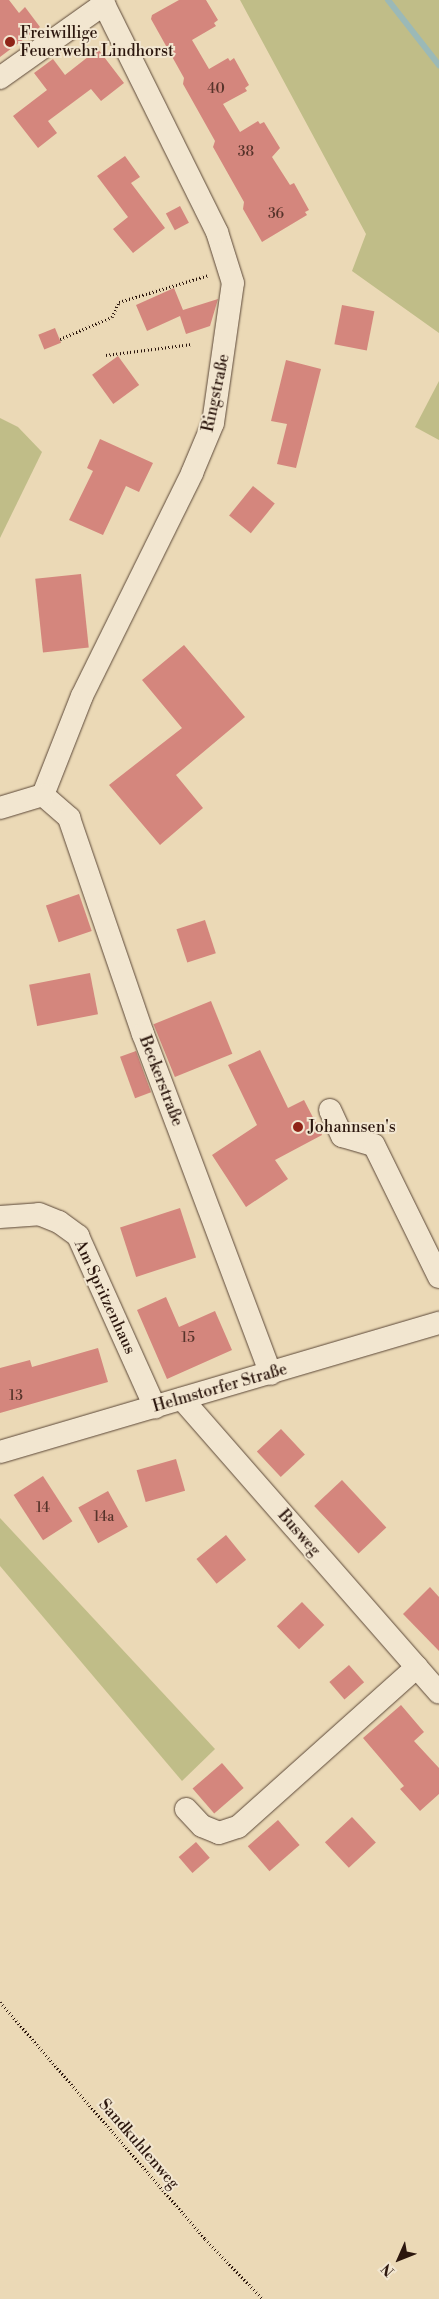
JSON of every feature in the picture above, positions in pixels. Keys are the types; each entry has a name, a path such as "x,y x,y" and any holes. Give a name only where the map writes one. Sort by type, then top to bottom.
{"street":[{"path":"0,78 103,2"},
{"name":"Ringstraße","path":"43,795 82,696 192,473 213,423 233,283 217,232 103,2"},
{"path":"0,808 43,795"},
{"name":"Beckerstraße","path":"43,795 70,818 143,1034 271,1374"},
{"path":"330,1110 342,1136 374,1146 439,1277"},
{"name":"Am Spritzenhaus","path":"0,1217 39,1214 59,1222 78,1236 155,1407"},
{"name":"Helmstorfer Straße","path":"0,1452 271,1374 439,1323"},
{"name":"Busweg","path":"182,1399 439,1693"},
{"path":"186,1809 202,1826 219,1833 238,1827 417,1667"}],"path":[{"path":"60,339 112,317 119,302 164,286 178,286 228,267"},
{"path":"106,355 192,344"},
{"name":"Sandkuhlenweg","path":"0,2002 205,2239 263,2299"}],"shaded area":[{"path":"240,0 439,0 439,333 352,271 366,234"},
{"path":"439,381 439,440 415,427"},
{"path":"0,418 18,427 42,452 0,538"},
{"path":"0,1518 215,1749 182,1781 0,1566"}],"building":[{"name":"Freiwillige Feuerwehr Lindhorst","path":"0,0 9,0 19,13 25,7 40,27 0,57"},
{"path":"179,0 206,0 218,20 214,23 216,26 192,40 209,69 228,58 230,61 234,58 249,85 245,88 247,91 223,104 240,132 258,121 260,124 264,122 280,148 272,157 290,185 294,183 309,210 305,212 307,215 262,242 243,209 244,202 213,147 215,141 183,84 184,78 151,19 152,15"},
{"path":"98,49 124,83 101,101 91,89 48,121 57,133 38,148 13,116 47,90 34,73 53,59 65,75"},
{"path":"125,156 140,177 131,183 165,228 133,253 113,229 128,217 97,176"},
{"path":"180,206 189,223 175,230 166,214"},
{"path":"174,288 183,310 218,299 210,326 186,334 180,316 147,331 136,305"},
{"path":"342,305 374,311 367,351 334,344"},
{"path":"55,328 61,343 44,350 38,335"},
{"path":"118,356 139,385 113,404 92,375"},
{"path":"286,360 321,369 296,468 277,464 287,424 271,421"},
{"path":"100,439 153,463 139,492 126,486 103,535 69,520 93,471 87,468"},
{"path":"253,486 275,504 251,533 229,516"},
{"path":"81,574 89,648 43,652 35,579"},
{"path":"184,645 245,717 176,775 203,808 160,845 109,785 182,728 142,680"},
{"path":"79,894 92,931 59,942 46,905"},
{"path":"205,920 216,953 187,963 176,929"},
{"path":"90,973 98,1014 37,1026 29,985"},
{"path":"211,1001 232,1054 175,1077 154,1024"},
{"path":"260,1050 288,1108 304,1100 322,1135 275,1160 288,1179 246,1207 212,1155 257,1125 228,1065"},
{"path":"136,1051 151,1092 135,1098 120,1057"},
{"path":"180,1208 196,1257 136,1277 120,1227"},
{"path":"166,1297 179,1327 215,1311 232,1350 167,1379 137,1310"},
{"path":"98,1348 108,1382 0,1413 0,1368 30,1360 32,1367"},
{"path":"281,1429 305,1455 281,1477 257,1452"},
{"path":"176,1459 185,1491 146,1502 137,1470"},
{"path":"43,1476 72,1521 43,1540 14,1495"},
{"path":"342,1480 386,1528 359,1553 314,1506"},
{"path":"108,1491 128,1527 98,1543 78,1507"},
{"path":"226,1535 246,1560 217,1584 196,1559"},
{"path":"430,1587 439,1597 439,1651 403,1614"},
{"path":"302,1602 324,1625 299,1649 277,1626"},
{"path":"349,1665 364,1682 344,1699 329,1682"},
{"path":"401,1705 424,1732 414,1741 439,1768 439,1794 420,1811 400,1789 404,1786 363,1738"},
{"path":"222,1763 244,1788 214,1813 193,1789"},
{"path":"352,1817 376,1843 349,1868 325,1842"},
{"path":"278,1820 300,1845 269,1871 248,1846"},
{"path":"196,1842 210,1858 192,1873 179,1857"}],"waterway":[{"path":"388,0 439,65"}],"place":[{"name":"Freiwillige Feuerwehr Lindhorst","path":"10,42"},
{"name":"Johannsen's","path":"298,1127"}]}
